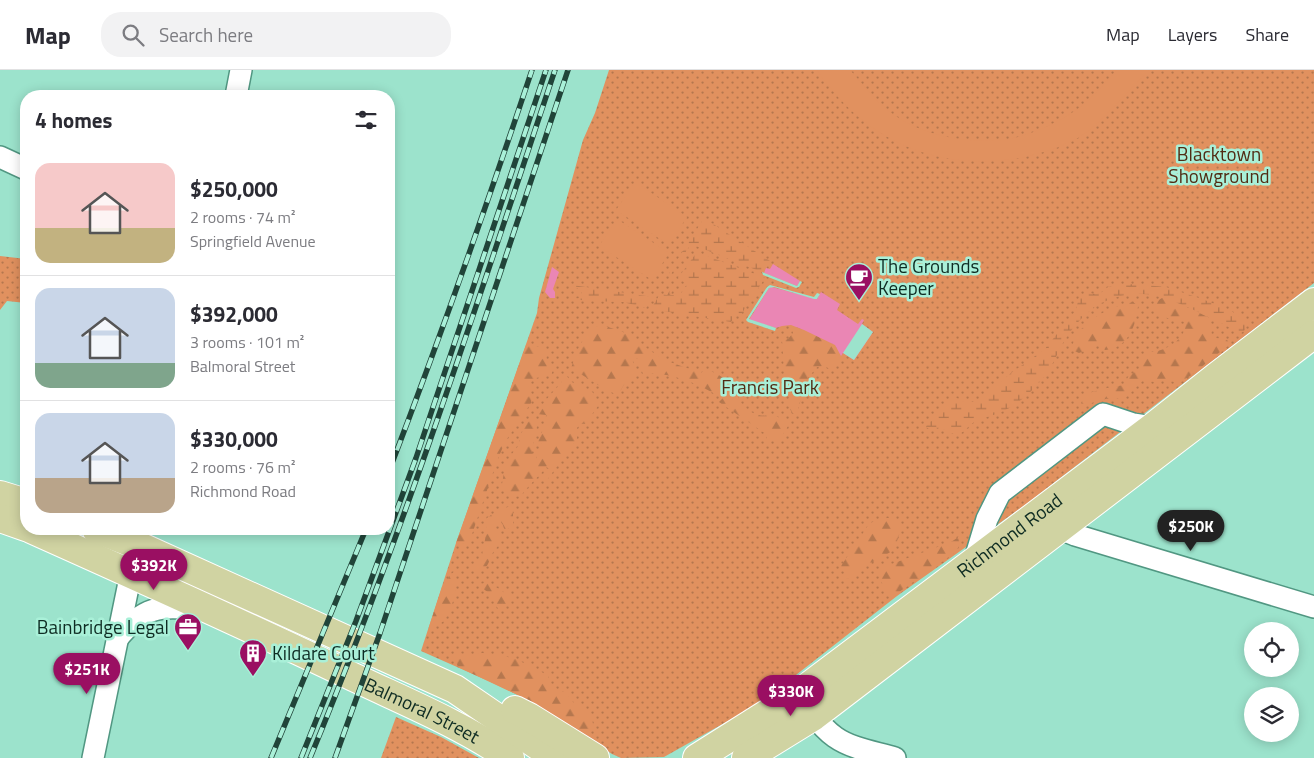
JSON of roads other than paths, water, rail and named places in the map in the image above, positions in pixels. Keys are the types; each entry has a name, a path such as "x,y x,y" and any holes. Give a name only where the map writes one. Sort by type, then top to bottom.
{"main road":[{"name":"Richmond Road","path":"746,758 814,716 1051,519 1153,427 1314,302"},
{"name":"Richmond Road","path":"697,758 797,695 974,562 1051,519 1314,334"},
{"path":"0,496 20,501"},
{"path":"0,518 20,525"},
{"name":"Balmoral Street","path":"44,535 215,611 394,697 439,716 510,758"},
{"name":"Balmoral Street","path":"139,537 455,689 556,758"},
{"path":"455,689 488,699 529,717 595,758"}],"street":[{"path":"237,90 241,70"},
{"path":"0,157 20,166"},
{"path":"974,562 987,519 1000,494 1103,414 1133,424 1153,427"},
{"path":"1051,519 1314,607"},
{"path":"93,758 139,537"},
{"path":"117,639 130,623 154,609 170,607 215,611"},
{"path":"797,695 829,733 841,741 895,758"}],"railway":[{"path":"395,455 463,271 532,70"},
{"path":"395,515 416,458 546,70"},
{"path":"310,758 377,588 408,502 555,70"},
{"path":"335,758 380,633 568,70"},
{"path":"271,758 364,535"},
{"path":"301,758 356,621 388,535"}],"place":[{"name":"The Grounds Keeper","path":"859,301"},
{"name":"Bainbridge Legal","path":"188,651"},
{"name":"Kildare Court","path":"253,677"}],"park label":[{"name":"Blacktown Showground","path":"1219,165"},
{"name":"Francis Park","path":"770,387"}]}
